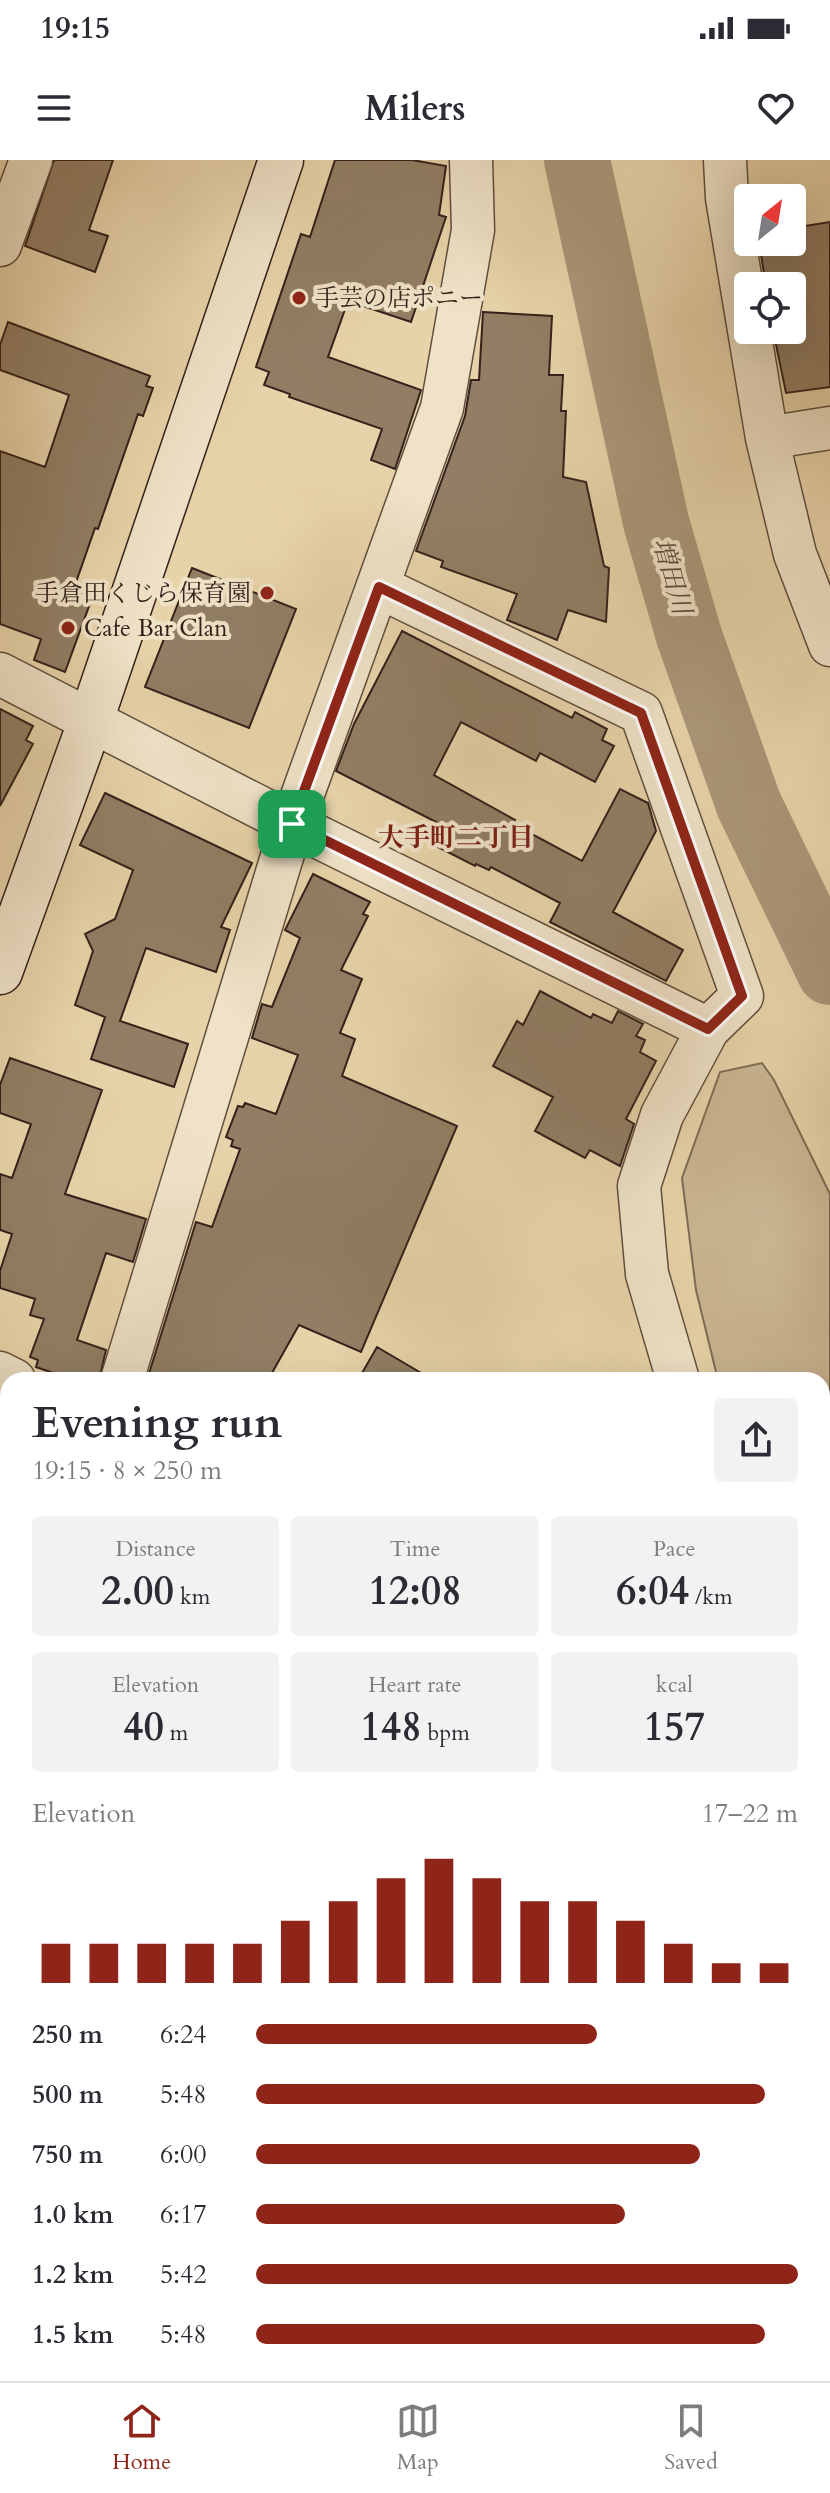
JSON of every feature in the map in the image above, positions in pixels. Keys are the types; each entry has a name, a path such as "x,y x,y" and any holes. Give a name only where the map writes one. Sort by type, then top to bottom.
{"street":[{"path":"1,236 31,160"},
{"path":"0,972 91,720 281,160"},
{"path":"124,1372 292,824 442,408 473,230 471,160"},
{"path":"725,160 727,198 767,438 795,554 830,645"},
{"path":"767,438 830,428"},
{"path":"379,587 641,713 742,996 708,1029 662,1115 639,1186 647,1274 676,1372"},
{"path":"0,674 292,824 708,1029"}],"shaded area":[{"path":"762,1063 774,1080 830,1194 830,1372 716,1372 696,1290 682,1178 720,1072"}],"building":[{"path":"54,160 113,160 89,230 108,236 95,272 25,246"},
{"path":"335,160 412,160 446,166 439,215 446,217 411,322 348,301 328,357 421,390 395,469 371,460 382,429 289,397 290,394 264,385 269,372 256,367 301,234 310,237"},
{"path":"830,222 830,387 786,393 776,344 806,344 806,272 764,272 761,256 806,256 806,226"},
{"path":"483,312 552,316 549,375 563,375 561,411 566,411 563,477 586,482 604,566 609,568 606,622 568,610 557,640 507,620 517,594 441,567 443,561 416,551 465,416 471,380 479,380"},
{"path":"8,322 150,376 146,386 153,388 143,416 138,414 73,591 92,598 65,672 34,660 41,639 0,624 0,451 45,467 69,395 0,370 0,345"},
{"path":"192,568 296,609 249,728 145,687"},
{"path":"402,631 572,718 575,712 607,729 602,740 614,746 595,782 540,753 536,761 461,722 434,775 515,820 513,824 582,861 620,789 648,803 656,831 613,912 683,950 666,981 550,922 560,903 491,867 489,870 475,866 432,844 442,825 336,771 354,724"},
{"path":"0,709 33,726 26,740 33,744 0,806"},
{"path":"105,793 252,863 221,927 230,930 216,972 146,948 120,1021 188,1044 174,1087 91,1059 105,1017 75,1005 93,951 85,934 115,919 133,870 80,845"},
{"path":"313,874 370,902 363,914 368,916 341,970 362,979 340,1033 355,1039 342,1076 457,1126 361,1352 299,1325 273,1372 149,1372 196,1222 212,1227 240,1149 231,1146 233,1140 226,1137 238,1106 243,1107 245,1103 276,1114 298,1055 252,1038 262,1004 272,1007 300,938 285,930"},
{"path":"540,991 591,1018 593,1014 612,1023 618,1011 643,1024 636,1036 645,1040 640,1052 656,1061 626,1119 634,1124 620,1166 590,1150 585,1158 535,1131 553,1097 493,1066 517,1021 523,1025"},
{"path":"10,1058 102,1090 65,1194 146,1219 133,1262 106,1253 77,1340 106,1350 101,1372 51,1372 36,1367 38,1360 30,1357 44,1319 30,1315 35,1299 0,1288 0,1271 12,1234 0,1230 0,1174 12,1178 31,1124 0,1113 0,1085"},
{"path":"377,1347 419,1372 363,1372"}],"waterway":[{"name":"増田川","path":"577,160 656,522 689,636 749,805 830,972"}],"place":[{"name":"手芸の店ポニー","path":"299,298"},
{"name":"手倉田くじら保育園","path":"267,593"},
{"name":"Cafe Bar Clan","path":"68,628"}],"district":[{"name":"大手町二丁目","path":"456,837"}],"route":[{"path":"379,587 641,713 742,996 708,1029 292,824 379,587"}]}
